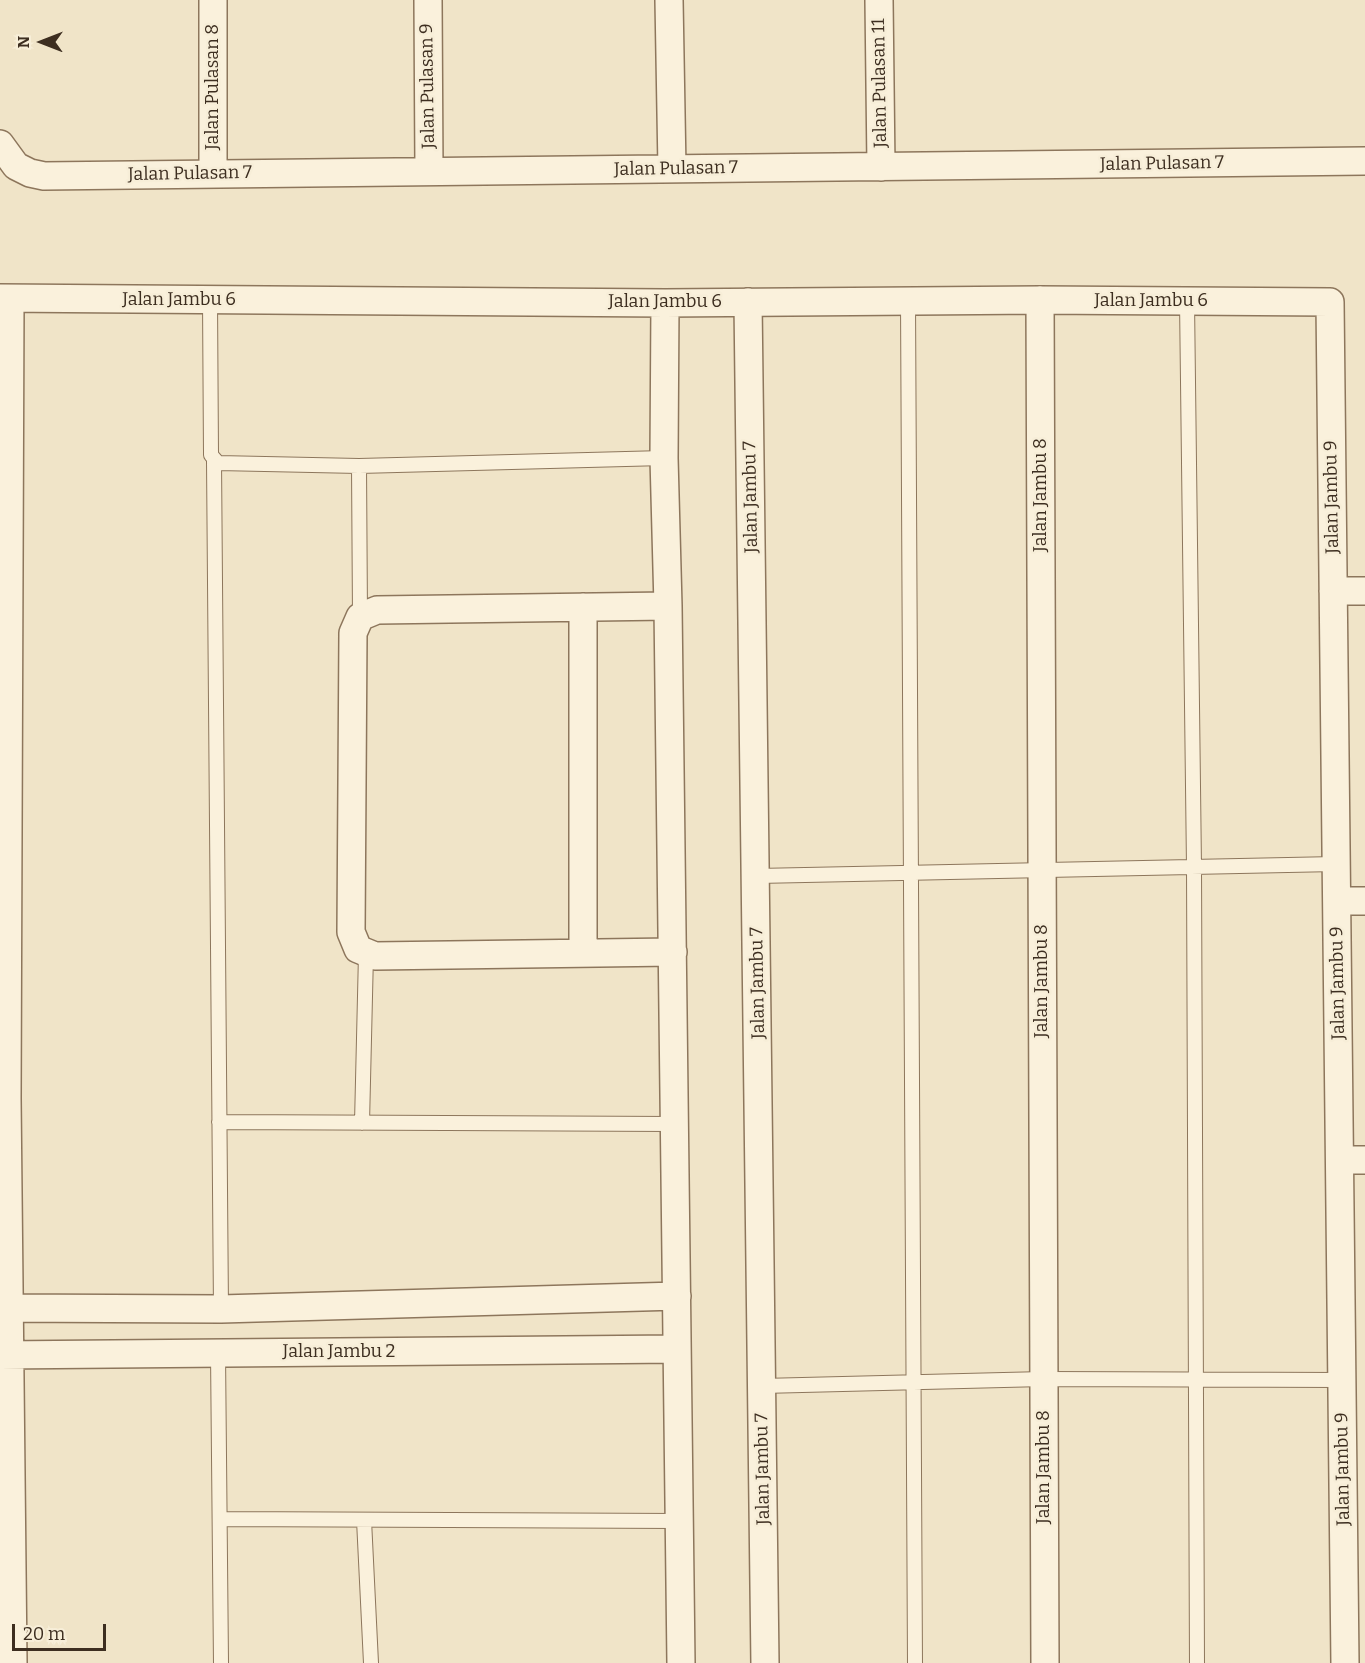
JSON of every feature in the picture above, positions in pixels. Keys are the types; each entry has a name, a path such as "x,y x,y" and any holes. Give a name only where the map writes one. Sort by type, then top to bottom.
{"street":[{"name":"Jalan Pulasan 8","path":"213,0 213,174"},
{"name":"Jalan Pulasan 9","path":"428,0 429,171"},
{"path":"669,0 672,169"},
{"name":"Jalan Pulasan 11","path":"879,0 881,167"},
{"name":"Jalan Pulasan 7","path":"0,144 6,156 16,166 30,173 44,176 1365,161"},
{"path":"5,299 4,1308 13,1663"},
{"name":"Jalan Jambu 6","path":"5,299 665,303 1040,300 1330,302"},
{"name":"Jalan Jambu 8","path":"1040,300 1045,1663"},
{"name":"Jalan Jambu 7","path":"748,302 757,876 765,1663"},
{"name":"Jalan Jambu 9","path":"1330,302 1336,864 1352,1160 1342,1380 1354,1472 1345,1663"},
{"path":"665,303 664,458 673,952 681,1663"},
{"path":"1333,591 1365,591"},
{"path":"668,606 377,610 360,617 353,633 351,932 358,949 366,954 673,952"},
{"path":"583,607 583,952"},
{"path":"1337,901 1365,901"},
{"path":"4,1308 221,1309 677,1296"},
{"name":"Jalan Jambu 2","path":"5,1355 677,1349"}],"lane":[{"path":"210,300 211,455 214,461 221,1309"},
{"path":"908,301 915,1663"},
{"path":"1187,301 1194,867 1197,1663"},
{"path":"214,461 359,466 664,458"},
{"path":"359,466 360,617"},
{"path":"757,876 1042,872 1336,864"},
{"path":"362,1123 366,954"},
{"path":"219,1122 674,1124"},
{"path":"218,1353 221,1663"},
{"path":"762,1386 1044,1379 1342,1380"},
{"path":"220,1519 679,1521"},
{"path":"364,1520 371,1663"}]}
